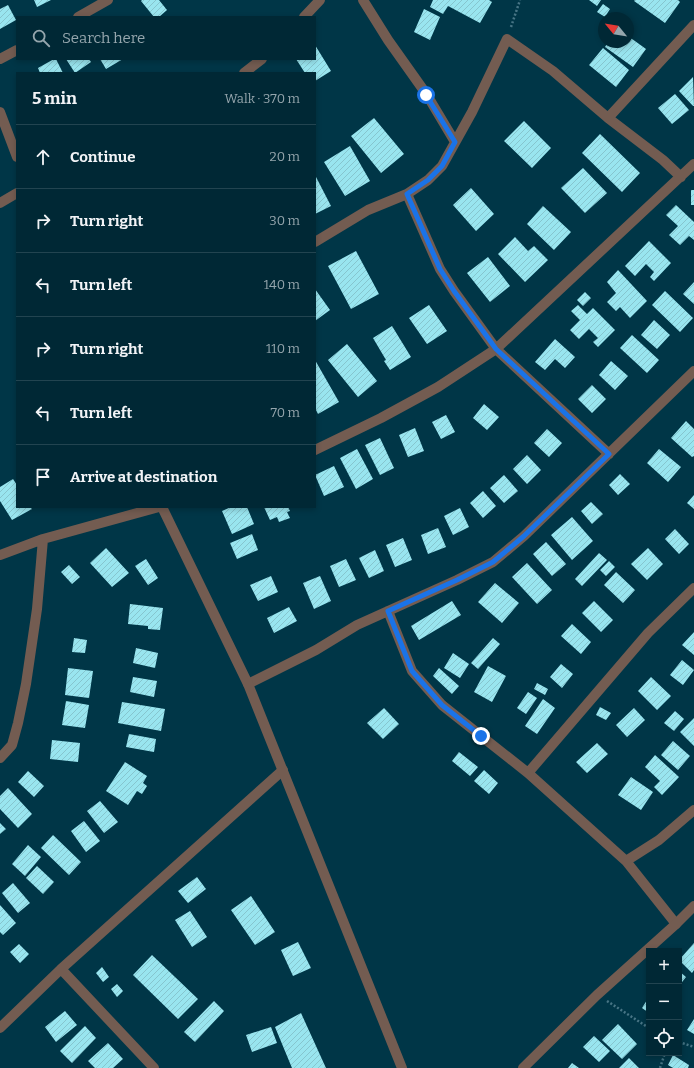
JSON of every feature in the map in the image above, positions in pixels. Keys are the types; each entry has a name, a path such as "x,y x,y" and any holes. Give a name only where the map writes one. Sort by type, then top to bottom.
{"street":[{"path":"79,16 95,3 108,0"},
{"path":"305,16 320,0"},
{"path":"363,0 388,40 426,95 455,142"},
{"path":"608,118 694,25"},
{"path":"316,241 368,210 407,194 428,180 442,166 472,112 507,39 553,71 608,118 663,160 681,177"},
{"path":"0,59 16,51"},
{"path":"245,72 261,60"},
{"path":"0,112 16,155"},
{"path":"316,450 381,418 438,387 496,349 694,164"},
{"path":"0,203 16,194"},
{"path":"407,194 440,269 496,349 609,454"},
{"path":"248,684 316,650 357,625 457,580 493,562 524,536 694,371"},
{"path":"0,555 43,539 154,508"},
{"path":"162,508 248,684 402,1068"},
{"path":"0,758 12,745 26,684 37,609 43,539"},
{"path":"528,773 648,634 694,588"},
{"path":"388,611 412,671 442,705 528,773 626,861 676,924"},
{"path":"0,1028 61,969 283,770"},
{"path":"626,861 659,840 694,810"},
{"path":"522,1068 597,995 694,906"},
{"path":"61,969 154,1068"}],"path":[{"path":"507,39 520,0"},
{"path":"597,995 646,1026"},
{"path":"682,1043 694,1047"},
{"path":"660,1068 664,1056"}],"building":[{"path":"34,0 51,0 37,7"},
{"path":"159,0 167,10 160,16 153,16 141,1"},
{"path":"433,0 489,0 492,2 480,23 448,6 443,14 430,7"},
{"path":"589,0 601,0 597,6"},
{"path":"678,0 680,2 665,23 634,1"},
{"path":"603,4 610,9 608,12 597,12"},
{"path":"8,5 16,20 0,29 0,9"},
{"path":"424,9 440,17 430,40 414,32"},
{"path":"634,40 646,49 633,67 606,48 634,48"},
{"path":"316,47 331,71 316,80 316,72 304,72 297,60 316,60"},
{"path":"603,48 629,70 616,87 589,65"},
{"path":"52,60 56,60 62,72 40,72 38,68"},
{"path":"67,60 90,60 91,62 74,72"},
{"path":"101,60 121,60 106,69"},
{"path":"693,77 694,106 679,91"},
{"path":"675,94 689,110 672,124 658,108"},
{"path":"374,118 404,154 381,173 351,136"},
{"path":"524,121 551,148 532,168 504,141"},
{"path":"600,134 640,173 622,192 582,153"},
{"path":"350,146 370,181 345,196 324,162"},
{"path":"583,168 607,193 585,213 561,188"},
{"path":"316,177 331,206 316,214"},
{"path":"471,188 494,214 476,231 453,205"},
{"path":"691,190 694,190 694,205 691,205"},
{"path":"676,205 694,222 694,240 689,236 680,245 669,235 678,226 666,215"},
{"path":"543,206 571,232 554,250 527,224"},
{"path":"515,237 528,251 534,246 548,260 525,282 498,254"},
{"path":"649,241 671,263 654,281 650,277 654,272 646,264 635,276 625,266"},
{"path":"356,251 379,294 351,309 328,266"},
{"path":"488,257 510,286 490,302 467,273"},
{"path":"618,270 647,301 630,318 620,307 616,311 607,302 616,293 607,282"},
{"path":"694,282 694,304 683,294"},
{"path":"316,290 330,310 316,320"},
{"path":"665,291 693,318 680,332 652,305"},
{"path":"585,292 591,298 583,306 577,300"},
{"path":"429,305 447,331 427,344 409,318"},
{"path":"578,305 587,314 593,308 615,330 598,347 593,342 598,338 589,329 579,339 570,330 580,320 571,311"},
{"path":"654,320 670,335 657,349 641,335"},
{"path":"392,326 411,357 390,370 373,338"},
{"path":"632,335 659,360 647,373 620,348"},
{"path":"555,339 575,357 565,368 555,359 545,370 535,362"},
{"path":"347,344 377,381 358,397 328,360"},
{"path":"611,361 628,376 615,390 599,375"},
{"path":"316,362 339,402 318,414 316,410"},
{"path":"592,385 606,399 592,413 578,399"},
{"path":"484,404 499,417 487,430 473,418"},
{"path":"446,415 455,432 441,439 432,422"},
{"path":"686,421 694,429 694,456 692,457 671,438"},
{"path":"415,428 424,451 408,457 399,435"},
{"path":"547,429 562,443 549,457 534,443"},
{"path":"380,438 394,468 380,475 365,445"},
{"path":"357,449 373,479 356,489 340,458"},
{"path":"659,449 681,467 668,482 647,463"},
{"path":"527,455 541,470 527,484 513,469"},
{"path":"334,466 344,487 324,496 316,475"},
{"path":"620,474 630,484 618,495 609,485"},
{"path":"504,475 518,491 504,503 490,488"},
{"path":"13,479 16,484 16,508 32,509 12,520 0,501 0,487"},
{"path":"483,491 496,506 483,518 470,503"},
{"path":"694,495 694,509 687,503"},
{"path":"591,502 603,514 592,524 581,511"},
{"path":"229,508 247,508 254,524 232,534 222,511"},
{"path":"264,508 288,508 290,511 287,512 290,518 279,522 277,517 270,520"},
{"path":"460,508 469,527 453,535 444,516"},
{"path":"572,517 593,541 572,560 551,535"},
{"path":"438,528 446,547 428,554 421,535"},
{"path":"675,529 689,544 679,554 665,539"},
{"path":"252,534 258,550 237,559 230,543"},
{"path":"403,538 412,560 395,567 386,545"},
{"path":"546,542 566,564 552,576 533,554"},
{"path":"106,548 129,573 112,587 90,563"},
{"path":"648,548 663,564 647,580 631,564"},
{"path":"375,550 384,571 369,578 359,558"},
{"path":"599,553 607,560 582,586 575,579"},
{"path":"146,559 158,578 148,585 135,566"},
{"path":"346,559 356,580 339,587 330,566"},
{"path":"609,561 615,567 606,576 600,570"},
{"path":"527,563 552,590 537,604 512,577"},
{"path":"69,565 80,577 72,584 61,572"},
{"path":"616,572 635,590 623,603 604,585"},
{"path":"271,576 278,592 258,601 250,585"},
{"path":"320,576 331,601 314,609 303,583"},
{"path":"495,583 519,603 502,623 478,602"},
{"path":"452,601 461,615 419,640 411,626"},
{"path":"594,601 613,620 601,632 582,613"},
{"path":"130,604 163,608 160,630 148,629 148,626 128,624"},
{"path":"289,607 297,621 274,633 267,618"},
{"path":"572,624 591,642 581,654 561,636"},
{"path":"694,632 694,655 682,645"},
{"path":"74,638 87,640 85,653 72,652"},
{"path":"493,638 500,644 478,669 471,663"},
{"path":"136,648 158,653 155,668 133,663"},
{"path":"453,653 469,664 460,678 444,668"},
{"path":"682,660 694,670 683,685 670,675"},
{"path":"561,664 573,674 562,688 550,677"},
{"path":"488,666 506,676 492,702 474,692"},
{"path":"68,668 93,671 89,698 65,695"},
{"path":"439,668 459,686 452,694 433,676"},
{"path":"133,677 157,681 154,697 130,692"},
{"path":"651,677 671,696 657,710 638,691"},
{"path":"537,683 548,689 545,695 534,689"},
{"path":"528,692 537,698 526,714 517,708"},
{"path":"543,699 555,708 537,734 525,726"},
{"path":"66,701 89,705 85,728 62,725"},
{"path":"122,702 165,709 161,731 118,723"},
{"path":"600,707 611,713 606,720 596,715"},
{"path":"384,708 399,724 383,739 367,723"},
{"path":"634,708 645,720 627,737 616,725"},
{"path":"675,711 684,719 674,731 664,723"},
{"path":"694,718 694,746 680,732"},
{"path":"129,734 156,739 154,752 126,747"},
{"path":"52,740 80,743 78,762 50,759"},
{"path":"673,741 690,756 678,770 661,755"},
{"path":"597,743 608,754 587,773 576,762"},
{"path":"459,752 478,767 470,776 452,761"},
{"path":"655,755 679,777 662,795 654,787 660,781 645,767"},
{"path":"125,762 147,776 143,783 147,786 142,794 137,791 128,805 106,791"},
{"path":"484,770 498,783 489,794 474,781"},
{"path":"28,771 44,786 34,797 18,782"},
{"path":"631,777 653,792 641,810 618,795"},
{"path":"8,788 32,814 18,828 0,809 0,796"},
{"path":"100,801 118,822 104,833 87,811"},
{"path":"84,821 100,841 86,852 71,831"},
{"path":"0,823 6,829 0,834"},
{"path":"53,835 81,862 69,875 41,848"},
{"path":"28,845 41,857 25,876 12,864"},
{"path":"37,866 54,882 43,894 26,878"},
{"path":"197,877 206,889 188,903 178,891"},
{"path":"13,883 30,903 18,913 2,893"},
{"path":"251,896 275,932 255,945 231,910"},
{"path":"0,905 16,923 3,935 0,932"},
{"path":"190,911 207,937 192,947 175,920"},
{"path":"298,942 311,968 293,976 281,950"},
{"path":"694,943 694,970 692,973 682,963 682,957"},
{"path":"19,944 29,954 20,963 10,952"},
{"path":"152,955 198,999 178,1019 133,975"},
{"path":"102,967 109,977 103,982 96,973"},
{"path":"682,974 686,977 682,982"},
{"path":"117,984 123,991 117,997 111,989"},
{"path":"214,1001 224,1011 195,1042 184,1032"},
{"path":"646,1002 646,1011 642,1008"},
{"path":"65,1011 77,1025 56,1042 45,1027"},
{"path":"301,1013 326,1068 292,1068 275,1027"},
{"path":"694,1019 694,1034 687,1030"},
{"path":"618,1024 637,1044 622,1059 602,1040"},
{"path":"85,1026 96,1038 72,1063 60,1051"},
{"path":"271,1027 277,1043 252,1052 246,1035"},
{"path":"594,1036 610,1051 599,1062 583,1047"},
{"path":"108,1043 123,1059 113,1068 95,1068 88,1061"},
{"path":"672,1056 675,1056 689,1065 688,1068 673,1068 668,1065"},
{"path":"629,1058 639,1068 619,1068"},
{"path":"572,1063 579,1068 568,1068"}],"route":[{"path":"426,95 455,142 442,166 428,180 407,194 440,269 496,349 609,454 524,536 493,562 388,611 412,671 442,705 481,736"}]}
